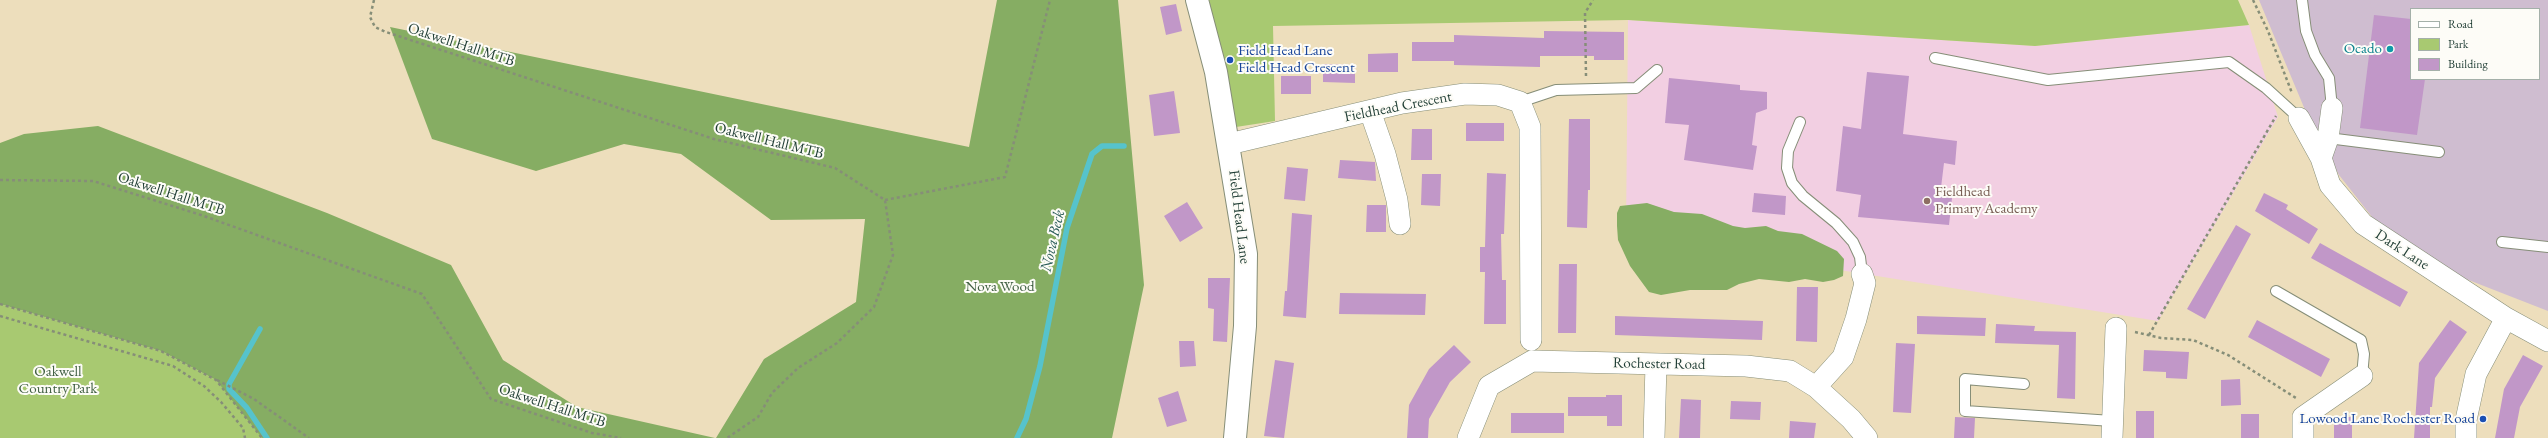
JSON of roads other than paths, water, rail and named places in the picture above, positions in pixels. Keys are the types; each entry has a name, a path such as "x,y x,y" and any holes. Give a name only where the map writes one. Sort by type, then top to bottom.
{"main road":[{"name":"Field Head Lane","path":"1198,0 1216,72 1246,254 1245,326 1235,438"}],"street":[{"name":"Fieldhead Crescent","path":"1229,144 1402,103 1465,94 1498,95 1520,102"},
{"path":"1520,102 1530,127 1531,340"},
{"path":"2321,158 2328,138 2332,108"},
{"path":"1370,111 1385,154 1397,200 1400,224"},
{"name":"Dark Lane","path":"2299,118 2321,158 2330,185 2363,224 2506,318 2548,341"},
{"path":"1816,387 1843,357 1856,319 1865,283 1862,274"},
{"path":"2466,438 2467,413 2476,374 2506,318"},
{"path":"2112,430 2116,328"},
{"name":"Rochester Road","path":"1468,438 1489,386 1532,360 1746,366 1790,371 1816,387 1852,419 1867,438"},
{"path":"1654,438 1656,364"},
{"path":"2303,438 2302,417 2362,376"}],"lane":[{"path":"2302,0 2306,31 2315,55 2329,78 2332,108"},
{"path":"1935,58 2048,80 2229,62 2266,88 2299,118"},
{"path":"1520,102 1556,90 1636,88 1657,70"},
{"path":"1800,122 1788,151 1787,168 1792,183 1803,196 1846,233 1860,257 1862,274"},
{"path":"2328,138 2439,152"},
{"path":"2502,242 2548,247"},
{"path":"2276,291 2362,340 2364,354 2362,376"},
{"path":"2024,384 1965,379 1965,410 2112,430"}],"waterway":[{"name":"Nova Beck","path":"1017,438 1026,419 1040,366 1067,228 1092,154 1102,146 1124,146"},
{"path":"260,329 229,384 229,389 247,408 267,438"}],"place":[{"name":"Ocado","path":"2390,49"},
{"name":"Field Head Lane Field Head Crescent","path":"1230,60"},
{"name":"Fieldhead Primary Academy","path":"1927,201"},
{"name":"Lowood Lane Rochester Road","path":"2483,419"}],"park label":[{"name":"Nova Wood","path":"1000,287"},
{"name":"Oakwell Country Park","path":"58,380"}]}
